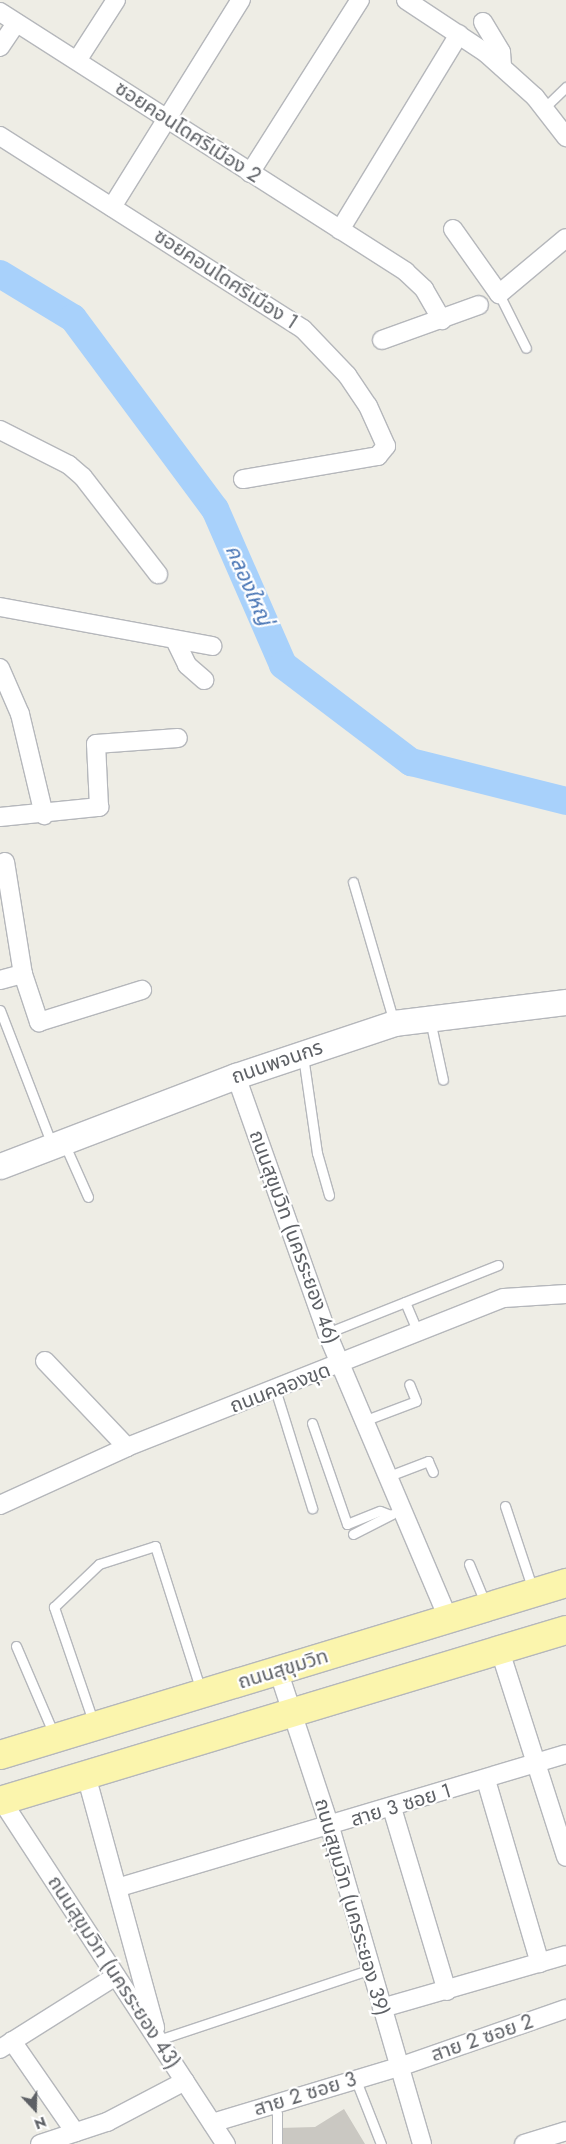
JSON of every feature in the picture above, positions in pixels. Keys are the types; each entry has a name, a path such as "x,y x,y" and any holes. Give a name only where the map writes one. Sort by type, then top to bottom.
{"main road":[{"name":"ถนนสุขุมวิท","path":"0,1755 566,1583"},
{"path":"1,1801 566,1630"}],"street":[{"path":"78,59 116,0"},
{"path":"112,207 167,123 240,0"},
{"path":"250,173 360,0"},
{"path":"406,0 459,34 502,68 566,137"},
{"name":"ซอยคอนโดศรีเมือง 2","path":"0,12 78,59 167,123 377,252 424,289 442,320"},
{"path":"483,22 501,52 502,68"},
{"path":"0,46 16,23"},
{"path":"340,230 459,34"},
{"name":"ซอยคอนโดศรีเมือง 1","path":"0,136 303,328 347,375 368,406 386,446 378,456 243,480"},
{"path":"454,229 499,294 566,238"},
{"path":"382,340 442,320 479,305"},
{"path":"0,430 69,465 84,477 158,574"},
{"path":"0,608 212,646"},
{"path":"175,640 187,665 204,680"},
{"path":"0,668 20,714 44,815"},
{"path":"0,817 44,815 99,807 96,744 178,738"},
{"path":"5,862 23,974 39,1022 142,990"},
{"path":"0,980 23,974"},
{"name":"ถนนพจนกร","path":"0,1166 236,1076 394,1023 429,1017 566,1002"},
{"name":"ถนนสุขุมวิท (นครระยอง 46)","path":"236,1076 327,1333 389,1476 396,1514 448,1618"},
{"name":"ถนนคลองขุด","path":"0,1505 127,1447 504,1298 566,1294"},
{"path":"45,1361 127,1447"},
{"path":"500,1651 566,1857"},
{"name":"ถนนสุขุมวิท (นครระยอง 39)","path":"278,1670 330,1827 422,2144"},
{"name":"สาย 3 ซอย 1","path":"120,1887 330,1827 566,1754"},
{"path":"86,1775 120,1887 158,2040"},
{"path":"486,1780 540,1962"},
{"name":"ถนนสุขุมวิท (นครระยอง 43)","path":"1,1801 226,2144"},
{"path":"392,1808 447,1991"},
{"path":"382,2008 447,1991 566,1955"},
{"path":"75,2132 6,2045 116,1976"},
{"name":"สาย 2 ซอย 2","path":"399,2067 566,2009"},
{"name":"สาย 2 ซอย 3","path":"212,2123 355,2078 399,2067"},
{"path":"40,2144 107,2122 184,2081"},
{"path":"524,2144 566,2132"}],"lane":[{"path":"542,109 566,87"},
{"path":"499,294 526,348"},
{"path":"353,882 394,1023"},
{"path":"0,1010 58,1145 88,1197"},
{"path":"429,1017 443,1080"},
{"path":"303,1054 317,1153 329,1195"},
{"path":"327,1333 498,1265"},
{"path":"405,1302 418,1333"},
{"path":"366,1420 416,1401 409,1384"},
{"path":"275,1389 312,1508"},
{"path":"312,1423 347,1524 380,1511 396,1514"},
{"path":"389,1476 428,1461 433,1472"},
{"path":"505,1506 534,1592"},
{"path":"352,1534 383,1522 396,1514"},
{"path":"95,1726 54,1608 99,1564 155,1546 202,1694"},
{"path":"469,1564 487,1607"},
{"path":"16,1646 56,1739"},
{"path":"158,2040 371,1969"},
{"path":"355,2078 381,2144"},
{"path":"273,2104 277,2144"}],"building":[{"path":"344,2109 365,2144 280,2144 279,2128 315,2127"}],"waterway":[{"name":"คลองใหญ่","path":"0,274 73,318 215,509 283,665 411,762 566,801"}]}
